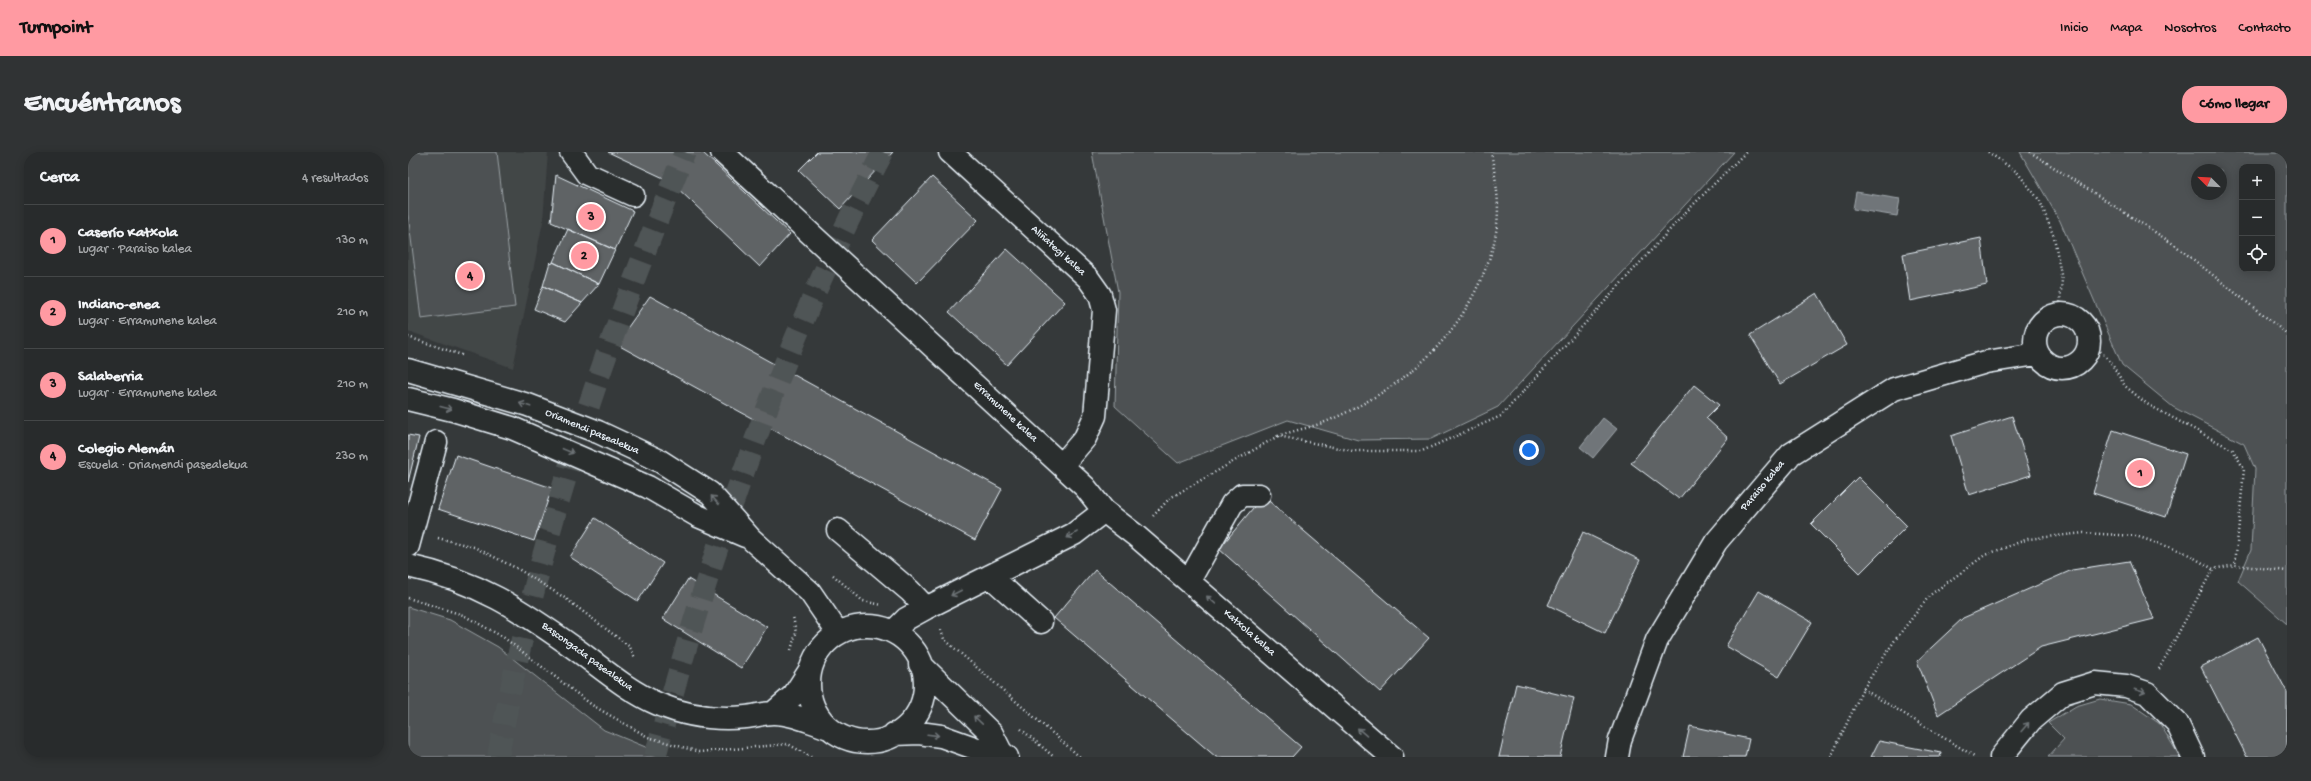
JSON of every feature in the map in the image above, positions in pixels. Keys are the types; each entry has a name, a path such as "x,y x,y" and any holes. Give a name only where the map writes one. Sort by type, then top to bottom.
{"street":[{"path":"571,152 588,174 633,195"},
{"name":"Erramunene kalea","path":"722,152 1062,465 1085,487 1104,511"},
{"name":"Aliñategi kalea","path":"950,152 1088,278 1100,296 1104,310 1095,416 1085,438 1062,465"},
{"path":"2059,314 2068,314 2076,318 2087,331 2089,340 2084,357 2068,368 2050,366 2037,354 2035,336 2043,321 2059,314"},
{"name":"Paraiso kalea","path":"1617,757 1620,740 1657,640 1716,542 1791,454 1894,389 1986,362 2037,354"},
{"name":"Oriamendi pasealekua","path":"408,370 528,405 598,432 660,461 710,494 751,539 772,556 810,592 838,633"},
{"name":"Oriamendi pasealekua","path":"408,399 453,410 512,428 648,487 698,516 751,539"},
{"path":"408,546 436,442"},
{"path":"1188,581 1232,504 1242,495 1259,495"},
{"path":"893,632 906,619 926,608 1074,534 1104,511"},
{"name":"Katxola kalea","path":"1104,511 1135,534 1392,757"},
{"path":"838,530 910,591 926,608"},
{"name":"Bascongada pasealekua","path":"408,566 437,572 469,583 504,600 537,621 637,694 658,704 681,712 702,716 744,717 773,713 801,718 829,728"},
{"path":"990,576 1042,622"},
{"path":"773,713 794,695 810,670 816,656 826,643 838,633 851,628 865,626 879,627 893,632 906,642 917,655 923,670 925,687 921,704 915,716 894,734"},
{"path":"920,664 992,734 1004,754"},
{"path":"810,670 809,686 811,701 818,716 829,728 840,736 867,742 894,734 919,733 941,736 983,751 1004,754"},
{"path":"2001,757 2031,720 2064,693 2095,683 2126,686 2147,693 2177,723 2193,757"}],"path":[{"path":"1135,534 1170,498 1278,436 1329,420 1382,393 1420,366 1444,340 1469,304 1490,262 1497,224 1497,192 1491,152"},
{"path":"1278,436 1353,451 1422,451 1501,416 1685,213 1746,152"},
{"path":"1988,152 2017,172 2040,201 2054,237 2062,280 2059,314"},
{"path":"2030,152 2174,245 2287,334"},
{"path":"2089,340 2110,361 2125,386 2146,404 2233,450 2244,469 2235,565"},
{"path":"1831,757 1863,689 1895,640 1930,595 1985,555 2028,539 2084,533 2136,536 2184,552 2213,569 2235,565 2287,571"},
{"path":"2147,693 2213,569"},
{"path":"791,653 796,633 792,613"},
{"path":"1863,689 1976,757"},
{"path":"1034,715 1080,757"}],"shaded area":[{"path":"408,152 548,152 543,222 513,368 408,331"},
{"path":"408,152 497,152 515,307 421,319 408,214"},
{"path":"1092,152 1734,152 1498,407 1431,439 1358,440 1288,420 1178,463 1115,406 1118,292"},
{"path":"2020,152 2287,152 2287,624 2238,581 2251,550 2255,469 2244,444 2173,407 2122,365 2060,221"},
{"path":"1856,192 1900,199 1897,216 1853,209"},
{"path":"1603,418 1617,429 1593,458 1580,447"},
{"path":"408,607 450,620 498,647 604,730 670,757 408,757"},
{"path":"2100,699 2131,704 2160,724 2180,757 2048,757 2064,739 2048,723 2076,706"}],"building":[{"path":"608,152 702,152 790,234 760,267 670,181"},
{"path":"817,152 893,152 840,209 799,170"},
{"path":"556,175 633,211 615,250 551,222"},
{"path":"932,177 978,220 917,283 872,240"},
{"path":"568,229 615,250 599,284 553,262"},
{"path":"1981,238 1987,285 1910,301 1903,254"},
{"path":"1007,249 1065,302 1007,365 949,312"},
{"path":"550,262 552,264 553,262 599,284 582,303 543,286"},
{"path":"543,286 582,303 565,322 534,309"},
{"path":"1817,293 1847,345 1780,384 1750,335"},
{"path":"650,296 1002,489 975,540 616,344"},
{"path":"1694,385 1719,405 1706,418 1728,438 1679,499 1631,463"},
{"path":"2012,416 2031,475 1969,495 1951,436"},
{"path":"2113,430 2186,454 2166,517 2093,493"},
{"path":"408,435 419,437 408,482"},
{"path":"456,455 552,488 534,541 438,509"},
{"path":"1858,477 1907,526 1860,573 1811,524"},
{"path":"1263,496 1429,638 1380,692 1219,549"},
{"path":"595,518 663,563 638,601 570,557"},
{"path":"1583,532 1640,560 1605,633 1548,605"},
{"path":"2129,561 2154,619 2041,647 1938,715 1917,661 1963,618 2072,570"},
{"path":"1095,570 1301,747 1292,757 1216,757 1054,618"},
{"path":"688,579 767,627 741,668 663,619"},
{"path":"1759,591 1812,622 1779,677 1726,646"},
{"path":"2258,637 2287,692 2287,757 2247,757 2201,667"},
{"path":"1516,684 1574,698 1560,757 1499,757"},
{"path":"1690,726 1749,739 1745,757 1683,757"},
{"path":"1879,741 1941,753 1940,757 1871,757"}],"tunnel":[{"path":"498,757 513,679 531,602 575,449 627,299 685,152"},
{"path":"655,757 700,602 752,448 781,373 813,298 883,152"}],"place":[{"name":"Salaberria","path":"591,217"},
{"name":"Indiano-enea","path":"584,256"},
{"name":"Colegio Alemán","path":"470,276"},
{"name":"Caserío Katxola","path":"2140,473"}]}
